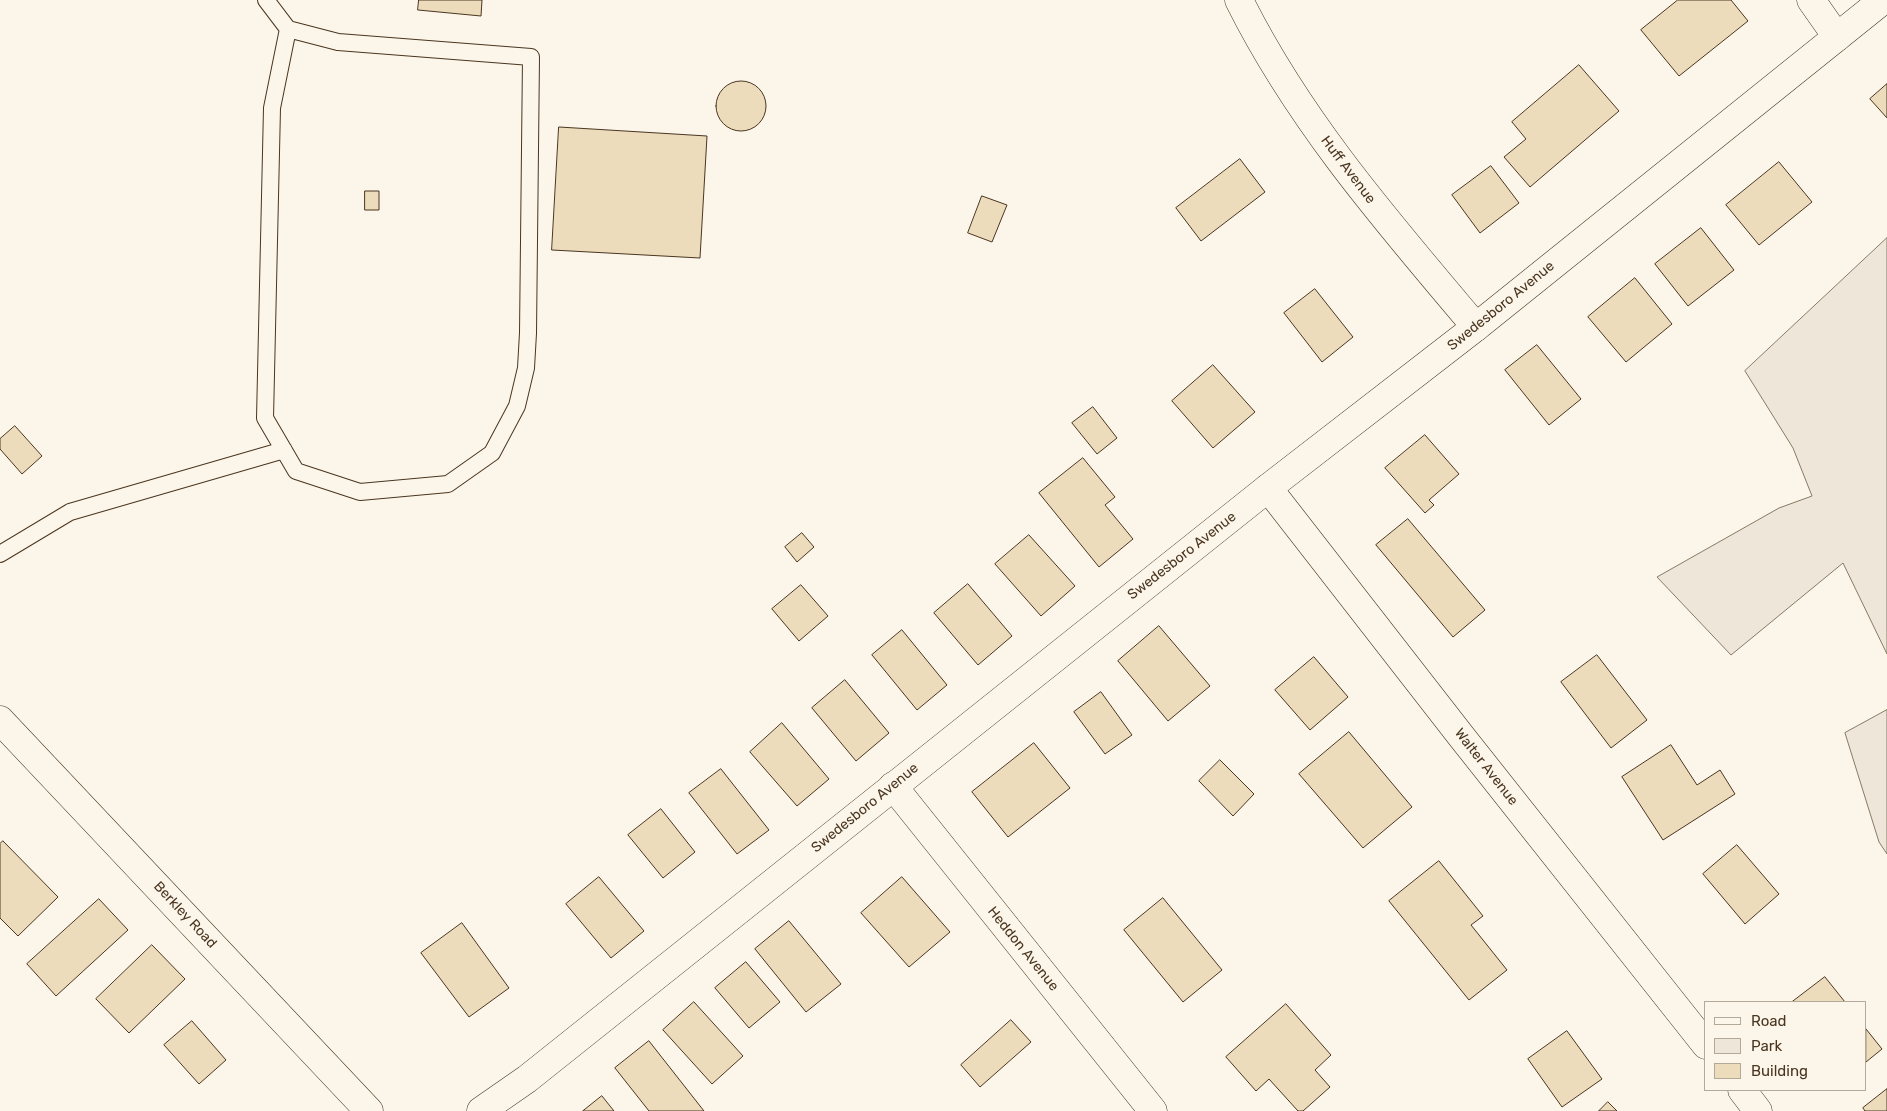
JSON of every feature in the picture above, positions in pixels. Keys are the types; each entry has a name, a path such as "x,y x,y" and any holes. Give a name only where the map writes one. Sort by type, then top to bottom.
{"street":[{"name":"Huff Avenue","path":"1239,0 1269,55 1337,157 1476,327"},
{"path":"1811,0 1837,37"},
{"name":"Swedesboro Avenue","path":"481,1111 527,1079 1268,488 1476,327 1883,0"},
{"name":"Walter Avenue","path":"1268,488 1461,736 1704,1042"},
{"name":"Berkley Road","path":"0,720 369,1111"},
{"name":"Heddon Avenue","path":"893,786 1153,1111"},
{"path":"1743,1091 1758,1111"}],"lane":[{"path":"266,0 288,29 338,42 531,57 526,368 517,406 492,454 448,484 360,492 296,471 264,418 272,108 288,29"},
{"path":"0,554 70,512 284,450"}],"green space":[{"path":"1887,238 1887,654 1843,563 1731,655 1657,577 1779,508 1812,496 1793,448 1745,371"},
{"path":"1887,710 1887,854 1879,842 1845,733"}],"building":[{"path":"419,0 482,0 481,16 418,10"},
{"path":"1678,0 1731,0 1748,21 1679,76 1641,30"},
{"path":"1579,65 1619,111 1530,187 1504,157 1526,139 1512,122"},
{"path":"741,81 751,83 759,88 764,96 766,106 764,116 759,124 751,129 741,131 731,129 723,124 718,116 716,106 718,96 723,88 731,83"},
{"path":"1887,84 1887,118 1870,99"},
{"path":"559,127 707,136 700,258 552,250"},
{"path":"1240,159 1265,192 1201,241 1176,208"},
{"path":"1779,162 1812,202 1759,245 1726,205"},
{"path":"1491,166 1519,203 1480,233 1452,195"},
{"path":"365,191 379,191 379,210 365,210"},
{"path":"982,196 1007,205 992,242 968,233"},
{"path":"1701,228 1734,270 1688,306 1655,264"},
{"path":"1635,278 1672,324 1626,362 1588,317"},
{"path":"1315,289 1353,337 1322,362 1284,313"},
{"path":"1537,345 1581,399 1549,425 1505,370"},
{"path":"1213,365 1255,412 1213,448 1172,401"},
{"path":"1093,407 1117,438 1097,454 1072,423"},
{"path":"15,426 42,456 22,474 0,449 0,439"},
{"path":"1425,435 1459,474 1429,500 1434,505 1425,513 1385,468"},
{"path":"1083,458 1115,497 1105,505 1133,539 1099,567 1039,493"},
{"path":"1408,519 1485,610 1453,637 1376,545"},
{"path":"802,533 814,547 797,562 785,547"},
{"path":"1029,535 1075,586 1041,616 995,564"},
{"path":"968,584 1012,636 978,665 934,613"},
{"path":"801,585 828,616 799,641 772,609"},
{"path":"1159,626 1210,686 1168,721 1118,661"},
{"path":"902,630 947,685 917,710 872,655"},
{"path":"1597,655 1647,720 1611,748 1561,682"},
{"path":"1314,657 1348,697 1310,730 1275,690"},
{"path":"845,680 889,733 856,761 812,708"},
{"path":"1101,692 1132,735 1105,754 1074,712"},
{"path":"782,723 829,779 797,806 750,752"},
{"path":"1349,732 1412,807 1363,848 1299,774"},
{"path":"1034,743 1070,788 1008,837 972,792"},
{"path":"1671,745 1697,785 1720,770 1735,794 1663,840 1622,777"},
{"path":"1220,760 1254,794 1233,816 1199,781"},
{"path":"721,769 769,830 737,854 689,793"},
{"path":"661,809 695,852 663,878 628,835"},
{"path":"3,841 58,897 18,936 0,918 0,844"},
{"path":"1737,845 1779,894 1745,924 1703,874"},
{"path":"1439,861 1483,916 1471,925 1507,970 1469,1000 1389,901"},
{"path":"599,877 644,931 611,958 566,904"},
{"path":"902,877 950,932 909,967 861,913"},
{"path":"1163,898 1222,970 1183,1002 1124,930"},
{"path":"99,899 128,930 56,996 27,964"},
{"path":"789,921 841,984 806,1012 755,949"},
{"path":"462,923 509,988 469,1017 421,953"},
{"path":"152,945 185,979 129,1033 96,999"},
{"path":"746,962 780,1002 749,1028 715,988"},
{"path":"1825,977 1844,1001 1793,1001"},
{"path":"694,1002 743,1056 712,1084 663,1030"},
{"path":"1286,1004 1331,1055 1315,1070 1330,1087 1303,1111 1298,1111 1269,1079 1256,1091 1226,1057"},
{"path":"1011,1020 1031,1042 980,1087 961,1065"},
{"path":"192,1021 226,1060 199,1084 164,1045"},
{"path":"1867,1030 1882,1049 1867,1061"},
{"path":"1567,1031 1602,1079 1562,1107 1528,1059"},
{"path":"649,1041 704,1111 649,1111 615,1068"},
{"path":"1887,1089 1887,1111 1865,1111 1863,1108"},
{"path":"602,1096 614,1111 583,1111"},
{"path":"1608,1102 1617,1111 1599,1111"}]}
